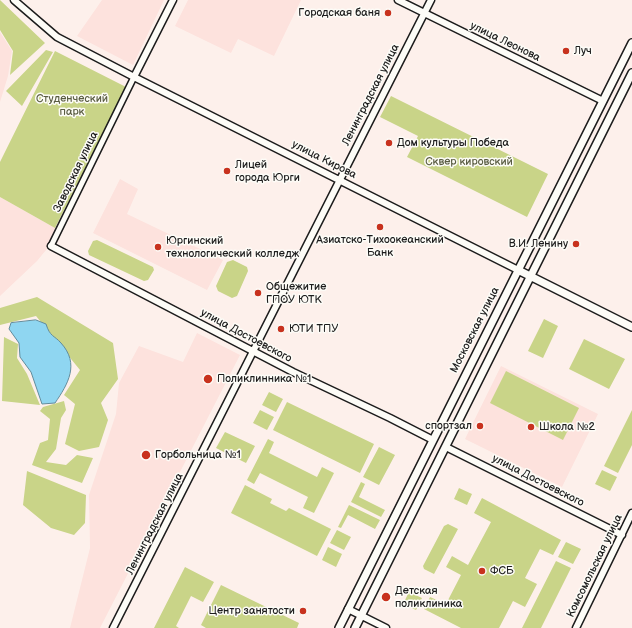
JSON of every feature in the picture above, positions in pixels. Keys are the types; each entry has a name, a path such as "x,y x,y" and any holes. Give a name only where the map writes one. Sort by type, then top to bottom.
{"main road":[{"name":"Московская улица","path":"338,628 632,43"},
{"path":"355,628 632,73"},
{"name":"улица Кирова","path":"518,270 632,327"}],"street":[{"name":"улица Кирова","path":"14,0 57,37 518,270"},
{"name":"Заводская улица","path":"51,246 173,0"},
{"name":"улица Леонова","path":"398,0 603,101"},
{"name":"Ленинградская улица","path":"113,628 431,0"},
{"name":"улица Достоевского","path":"51,246 299,375 433,440"},
{"name":"улица Достоевского","path":"446,447 622,534"},
{"name":"Комсомольская улица","path":"576,628 632,513"},
{"path":"348,609 386,628"}],"shaded area":[{"path":"102,0 164,0 133,65 77,36"},
{"path":"188,0 301,0 274,56 238,39 231,53 175,26"},
{"path":"0,32 12,51 8,76 0,102"},
{"name":"Юргинский технологический колледж","path":"120,179 138,189 127,214 223,260 207,290 93,233"},
{"path":"0,197 55,228 51,244 37,261 0,296"},
{"name":"Горбольница №1","path":"197,333 240,355 100,628 70,628 90,548 89,495 116,414 119,383 139,346 183,362"},
{"name":"Школа №2","path":"501,366 598,414 562,487 465,439"}],"green space":[{"path":"0,0 45,43 10,75 13,51 0,30"},
{"path":"46,50 53,52 22,106 6,91"},
{"name":"Студенческий парк","path":"55,51 126,87 55,228 0,197 0,162"},
{"name":"Сквер кировский","path":"391,96 548,174 527,217 407,157 418,136 380,117"},
{"path":"97,240 153,267 154,270 148,280 144,281 89,255 88,251 93,241"},
{"path":"233,260 247,267 248,271 237,296 232,298 218,291 216,286 227,262"},
{"path":"37,297 113,343 118,379 101,403 108,420 99,447 79,451 65,444 75,404 64,395 80,370 36,316 0,325 0,308"},
{"path":"544,319 558,326 543,358 528,351"},
{"path":"4,337 18,344 17,358 27,374 40,405 2,401"},
{"path":"584,339 625,359 609,389 569,369"},
{"path":"506,371 579,408 563,440 490,403"},
{"path":"269,392 283,399 276,412 262,405"},
{"path":"64,401 66,410 61,418 56,449 46,462 66,465 77,455 93,458 82,483 32,465 40,443 48,440 50,419 40,411 43,407"},
{"path":"287,402 374,444 360,473 273,430"},
{"path":"260,410 274,417 267,430 253,423"},
{"path":"632,410 632,445 618,473 604,466"},
{"path":"225,432 255,446 246,463 216,448"},
{"path":"268,439 274,442 269,453 317,477 322,467 334,473 314,513 303,508 308,497 260,473 254,484 247,480"},
{"path":"379,447 395,455 379,485 363,477"},
{"path":"602,470 617,477 610,491 595,484"},
{"path":"27,471 86,495 85,523 74,535 51,528 23,505"},
{"path":"361,482 365,484 359,497 385,510 381,517 351,502"},
{"path":"245,485 272,499 270,503 286,511 289,508 331,529 317,556 231,513"},
{"path":"459,488 472,494 467,505 454,499"},
{"path":"482,498 561,540 553,555 540,549 525,578 537,584 525,607 513,601 499,628 461,628 424,609 430,597 446,604 461,575 446,567 452,556 468,565 491,522 474,513"},
{"path":"349,505 380,520 375,529 348,515 341,528 338,527"},
{"path":"448,524 458,529 434,574 424,569 423,566 444,526"},
{"path":"337,530 351,537 344,550 330,543"},
{"path":"566,542 581,549 573,564 558,557"},
{"path":"328,547 342,554 336,567 322,560"},
{"path":"556,561 571,568 541,628 522,628"},
{"path":"185,567 214,582 203,602 191,596 176,626 179,628 154,628"},
{"path":"221,585 299,623 297,628 206,628 201,625"},
{"path":"409,592 422,598 416,610 403,604"}],"water":[{"path":"36,320 46,324 51,334 67,351 70,359 71,366 68,381 55,403 42,404 31,372 20,357 19,343 9,329 11,323"}],"place":[{"name":"Городская баня","path":"388,13"},
{"name":"Луч","path":"566,51"},
{"name":"Дом культуры Победа","path":"389,143"},
{"name":"Лицей города Юрги","path":"227,171"},
{"name":"Азиатско-Тихоокеанский Банк","path":"380,227"},
{"name":"В.И. Ленину","path":"576,244"},
{"name":"Юргинский технологический колледж","path":"158,247"},
{"name":"Общежитие ГПОУ ЮТК","path":"258,293"},
{"name":"ЮТИ ТПУ","path":"281,329"},
{"name":"Поликлинника №1","path":"208,379"},
{"name":"спортзал","path":"480,426"},
{"name":"Школа №2","path":"531,427"},
{"name":"Горбольница №1","path":"146,455"},
{"name":"ФСБ","path":"482,571"},
{"name":"Детская поликлиника","path":"386,597"},
{"name":"Центр занятости","path":"303,611"}]}
